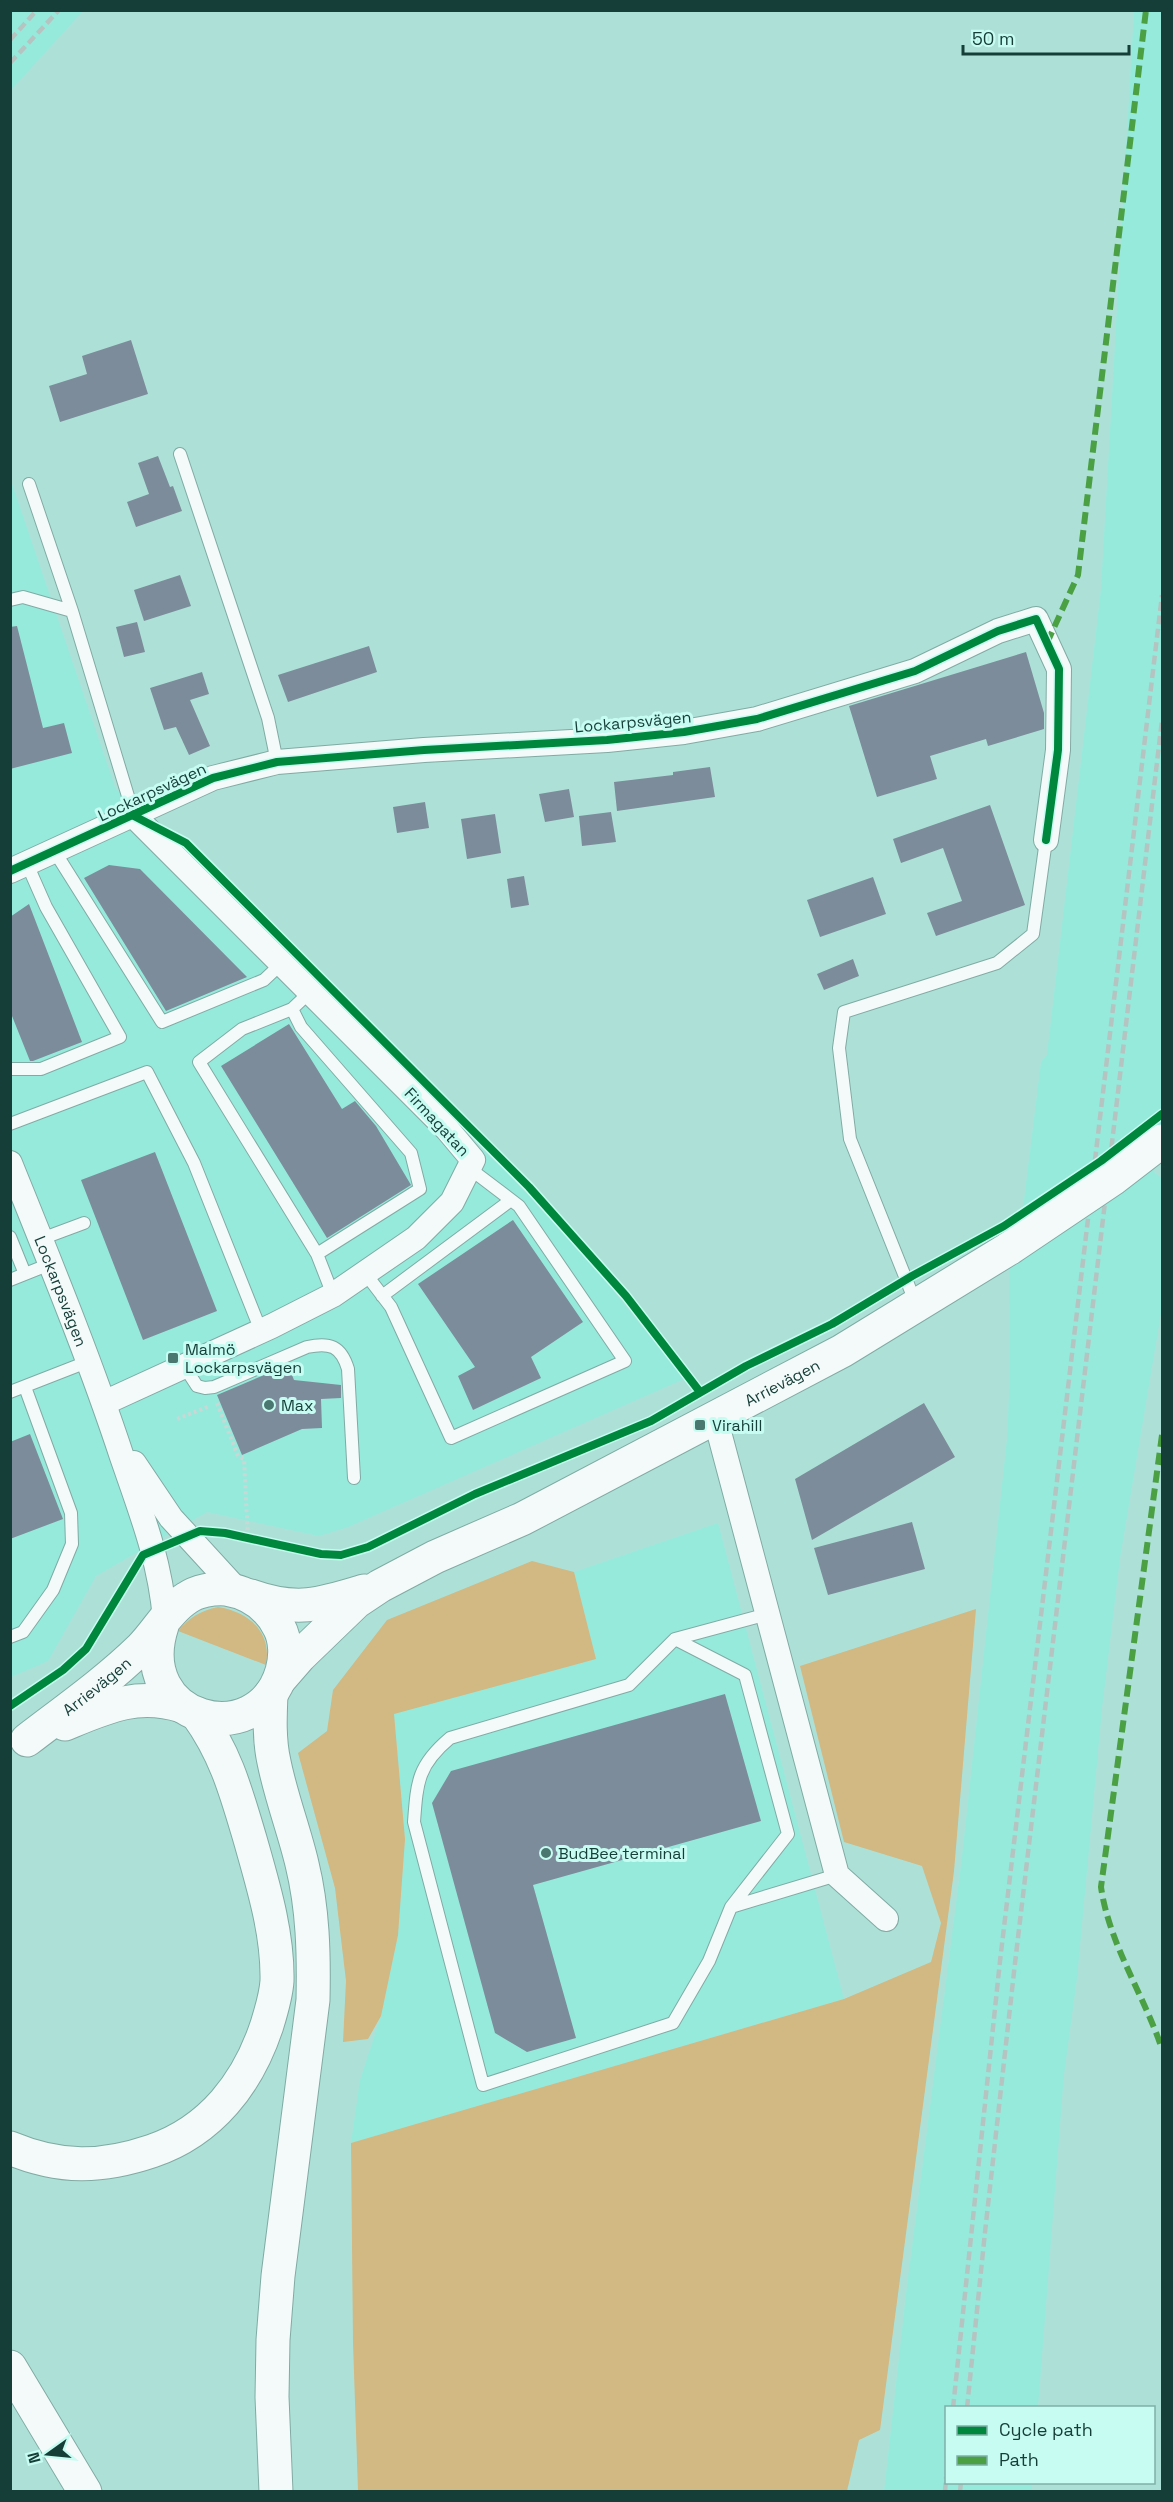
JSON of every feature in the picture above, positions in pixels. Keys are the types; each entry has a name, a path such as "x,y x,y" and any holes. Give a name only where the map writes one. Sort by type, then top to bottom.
{"main road":[{"name":"Arrievägen","path":"276,1687 300,1656 356,1602 380,1586 435,1557 522,1519 842,1352 1010,1248 1114,1178 1162,1141"},
{"name":"Arrievägen","path":"244,1593 273,1604 297,1606 332,1601 380,1586"},
{"path":"10,2148 71,2165 125,2160 179,2140 220,2109 242,2081 263,2036 272,2010 277,1983 274,1939 256,1858 230,1775 218,1745 190,1710 170,1694 160,1678 156,1661 156,1643 163,1623 175,1606 189,1596 205,1590 221,1589 244,1593 268,1611 282,1631 285,1647 284,1664 276,1687 270,1728 274,1764 303,1866 311,1911 314,1963 313,2000 284,2230 273,2340 272,2397 276,2492"},
{"name":"Arrievägen","path":"19,1744 94,1689 163,1623"},
{"path":"190,1710 213,1718 230,1718 245,1714 259,1706 276,1687"},
{"name":"Arrievägen","path":"19,1744 129,1702 154,1699 190,1710"},
{"path":"10,2367 85,2492"}],"street":[{"name":"Lockarpsvägen","path":"19,868 213,778 277,762 412,751 607,740 684,732 757,719 915,671 998,631 1036,619 1059,669 1058,750 1046,840"},
{"name":"Firmagatan","path":"108,1412 184,1366 333,1295 416,1238 452,1202 473,1160 452,1134 134,816"},
{"name":"Lockarpsvägen","path":"12,1172 41,1239 87,1362 126,1450 171,1518 244,1593"},
{"name":"Lockarpsvägen","path":"108,1412 154,1551 163,1623"},
{"path":"716,1417 837,1875 886,1919"}],"lane":[{"path":"180,454 268,718 277,762"},
{"path":"29,484 72,611 134,816"},
{"path":"10,600 23,597 72,611"},
{"path":"916,1305 850,1139 839,1048 844,1012 997,963 1033,934 1046,840"},
{"path":"55,852 162,1022 264,980 282,963"},
{"path":"10,1069 41,1069 120,1037 46,907 19,868"},
{"path":"310,992 292,1008 242,1029 199,1062 317,1254 333,1295"},
{"path":"292,1008 302,1027 411,1153 420,1189 317,1254"},
{"path":"10,1124 147,1072 194,1163 261,1331"},
{"path":"365,1273 391,1307 450,1438 625,1361 519,1206 469,1168"},
{"path":"382,1296 510,1200"},
{"path":"41,1239 84,1223"},
{"path":"10,1238 25,1274"},
{"path":"10,1280 50,1264"},
{"path":"184,1366 197,1386 214,1387 307,1347 323,1344 336,1348 344,1356 348,1369 354,1478"},
{"path":"10,1392 87,1362"},
{"path":"10,1637 22,1632 53,1590 72,1544 71,1514 25,1387"},
{"path":"675,1639 744,1675 788,1834 731,1907 709,1961 673,2023 483,2085 414,1822 417,1781 432,1753 450,1738 629,1685 675,1639 768,1614"},
{"path":"731,1907 837,1875"}],"path":[{"path":"177,1419 217,1404 238,1456 244,1459 248,1539"},
{"path":"236,1536 258,1542"}],"shaded area":[{"path":"10,11 83,11 11,90"},
{"path":"1134,11 1162,11 1162,1122 1154,1172 1162,1179 1162,1307 1120,1558 1102,1708 1077,1978 1064,2074 1038,2406 945,2406 945,2484 1032,2484 1031,2491 884,2492 906,2294 962,1857 1007,1439 1010,1373 1009,1272 1024,1200 1041,1062 1047,1055 1101,589"},
{"path":"10,478 115,787 162,848 293,984 506,1171 599,1273 684,1379 348,1527 319,1536 207,1512 96,1576 48,1661 11,1677"},
{"path":"718,1523 844,1999 351,2143 360,2080 381,2016 398,1935 405,1839 394,1713 596,1659 574,1572"},
{"path":"532,1561 574,1572 596,1659 394,1714 405,1839 398,1935 381,2016 368,2039 343,2042 346,1981 335,1888 298,1753 327,1731 333,1690 387,1620"},
{"path":"218,1607 239,1614 256,1625 265,1643 266,1665 178,1631 196,1615"},
{"path":"976,1609 954,1871 880,2430 859,2440 847,2491 358,2491 353,2343 351,2143 844,1999 931,1962 941,1923 922,1866 844,1842 800,1666"}],"building":[{"path":"131,340 148,394 60,422 49,386 87,374 82,356"},
{"path":"158,456 182,511 136,527 127,502 149,494 138,463"},
{"path":"180,575 191,606 144,621 134,590"},
{"path":"137,622 145,652 124,657 116,627"},
{"path":"17,626 43,728 64,723 72,753 10,769 10,627"},
{"path":"369,646 377,672 288,702 278,675"},
{"path":"1026,652 1044,713 1044,729 988,746 986,739 930,756 937,779 877,797 849,706"},
{"path":"202,672 209,694 190,700 210,746 189,755 176,727 164,730 150,688"},
{"path":"710,767 715,797 617,811 614,782 673,775 673,772"},
{"path":"569,789 574,817 545,822 539,794"},
{"path":"425,802 429,828 397,833 393,807"},
{"path":"990,805 1025,905 936,936 927,913 962,901 943,848 901,863 893,839"},
{"path":"611,812 616,842 582,846 579,816"},
{"path":"495,814 501,853 467,859 461,819"},
{"path":"109,865 140,869 247,977 166,1011 84,878"},
{"path":"524,876 529,905 511,908 507,879"},
{"path":"873,877 886,914 820,937 807,900"},
{"path":"29,904 82,1042 33,1061 30,1061 10,1011 10,917"},
{"path":"853,959 859,976 824,990 817,974"},
{"path":"289,1024 342,1109 355,1101 376,1126 411,1185 327,1238 221,1066"},
{"path":"155,1152 217,1311 143,1340 81,1180"},
{"path":"513,1220 583,1322 531,1357 541,1378 473,1410 458,1376 475,1367 418,1284"},
{"path":"288,1365 294,1380 341,1385 341,1398 321,1399 322,1428 302,1429 242,1455 217,1395"},
{"path":"924,1403 955,1457 812,1540 795,1479"},
{"path":"30,1434 63,1519 10,1539 10,1442"},
{"path":"912,1522 925,1569 828,1595 814,1548"},
{"name":"BudBee terminal","path":"725,1694 761,1821 533,1885 576,2038 527,2052 495,2033 432,1803 451,1771"}],"railway":[{"path":"10,40 37,10"},
{"path":"10,63 59,10"},
{"path":"953,2406 1000,1961 1162,595"},
{"path":"967,2406 1015,1963 1162,720"},
{"path":"945,2492 946,2484"},
{"path":"960,2492 961,2484"}],"marked path":[{"path":"1047,643 1078,575 1146,10"},
{"path":"1162,1435 1101,1887 1111,1929 1162,2049"}],"cycle path":[{"path":"10,871 213,778 277,762 424,750 607,740 684,732 757,719 915,671 998,631 1036,619 1059,669 1058,750 1046,840"},
{"path":"134,816 186,843 529,1187 626,1296 700,1392"},
{"path":"10,1706 63,1670 86,1649 143,1555 200,1531 225,1533 321,1554 341,1555 368,1547 475,1494 651,1421 746,1366 832,1324 912,1276 1004,1226 1101,1161 1162,1114"}],"place":[{"name":"Malmö Lockarpsvägen","path":"173,1358"},
{"name":"Max","path":"269,1405"},
{"name":"Virahill","path":"700,1425"},
{"name":"BudBee terminal","path":"546,1853"}]}
